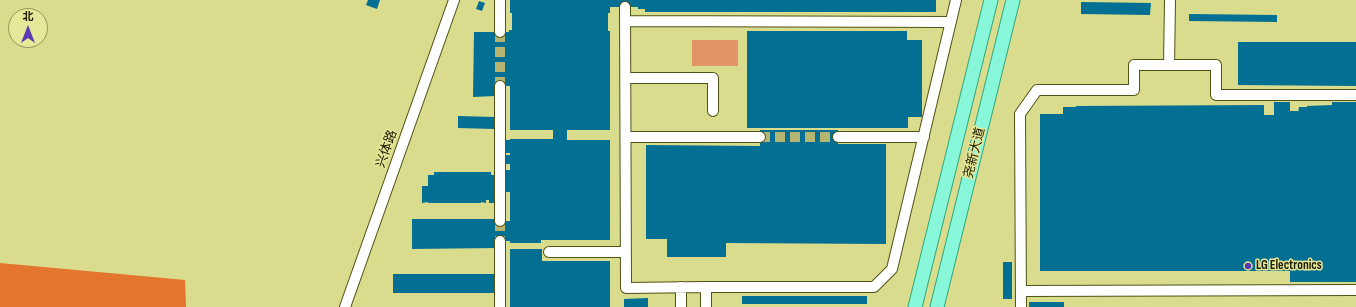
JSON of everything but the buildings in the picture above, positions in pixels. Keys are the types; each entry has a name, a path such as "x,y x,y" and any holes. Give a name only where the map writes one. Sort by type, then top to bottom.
{"main road":[{"name":"尧新大道","path":"915,307 991,0"},
{"name":"尧新大道","path":"937,307 1013,0"}],"lane":[{"name":"兴体路","path":"345,307 454,0"},
{"path":"500,0 500,32"},
{"path":"626,7 626,288 874,287 892,269 956,0"},
{"path":"1169,65 1170,0"},
{"path":"626,21 951,22"},
{"path":"1021,307 1020,114 1037,90 1134,90 1134,65 1216,65 1216,95 1356,95"},
{"path":"626,78 713,78 713,111"},
{"path":"500,86 500,221"},
{"path":"626,137 760,137"},
{"path":"838,137 924,137"},
{"path":"500,241 500,307"},
{"path":"549,252 626,252"},
{"path":"681,288 681,307"},
{"path":"706,288 706,307"},
{"path":"1021,291 1356,290"}],"shaded area":[{"path":"692,40 738,40 738,66 692,66"},
{"path":"0,263 185,280 186,307 0,307"}],"tunnel":[{"path":"500,32 500,86"},
{"path":"760,137 838,137"},
{"path":"500,221 500,241"}],"place":[{"name":"LG Electronics","path":"1248,266"}]}
